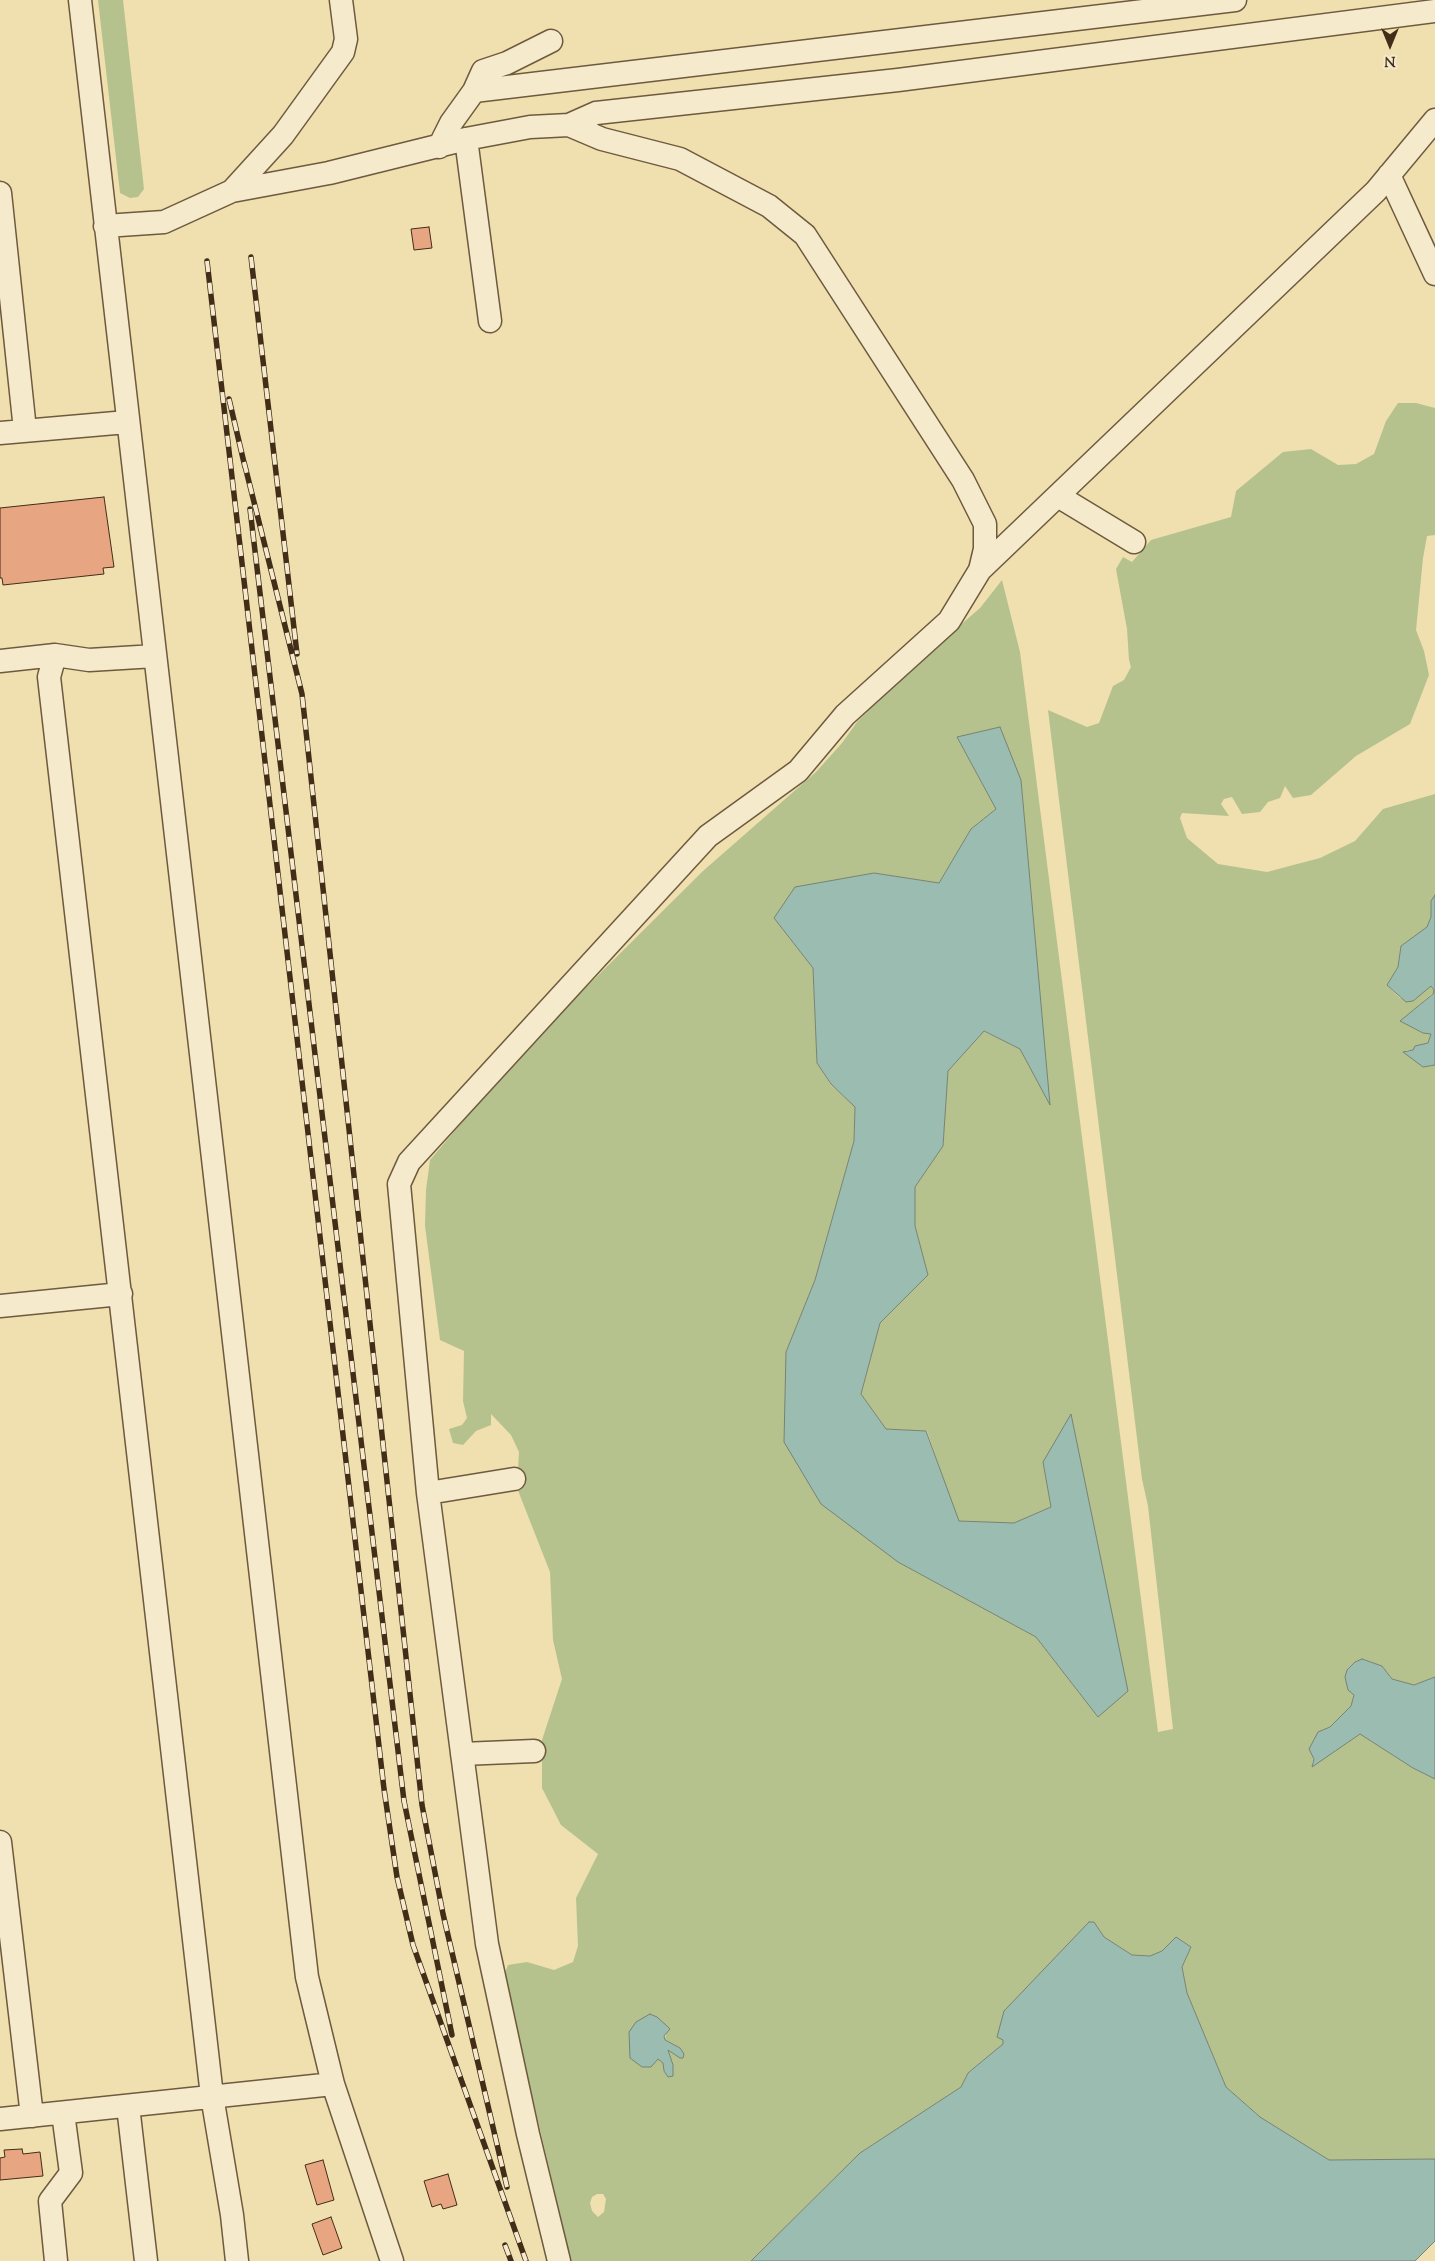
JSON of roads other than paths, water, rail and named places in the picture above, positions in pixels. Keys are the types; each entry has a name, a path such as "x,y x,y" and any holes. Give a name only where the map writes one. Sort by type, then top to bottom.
{"lane":[{"path":"80,0 307,1977 333,2084 392,2261"},
{"path":"232,191 283,135 343,52 346,39 340,0"},
{"path":"474,91 1235,0"},
{"path":"105,226 164,222 232,191 360,166 466,139 530,127 569,125 596,113 898,80 1435,11"},
{"path":"439,147 451,123 474,91 483,71 507,63 551,41"},
{"path":"559,2261 528,2134 487,1944 428,1493 399,1184 409,1162 708,836 798,771 845,715 949,621 980,570 1376,191 1435,120"},
{"path":"569,125 602,139 680,158 769,206 805,235 963,480 985,524 984,549 980,570"},
{"path":"466,139 490,321"},
{"path":"1389,175 1435,274"},
{"path":"0,193 25,430"},
{"path":"0,433 127,422"},
{"path":"1058,496 1134,542"},
{"path":"0,661 55,655 89,660 155,656"},
{"path":"55,655 50,677 212,2096 232,2215 237,2261"},
{"path":"0,1306 121,1294"},
{"path":"428,1493 514,1479"},
{"path":"462,1754 534,1751"},
{"path":"0,1842 32,2116"},
{"path":"0,2119 333,2084"},
{"path":"128,2106 146,2261"},
{"path":"56,2261 50,2200 71,2173 63,2113"}],"water":[{"path":"1000,727 1021,780 1050,1105 1020,1049 984,1031 948,1071 943,1146 915,1187 915,1226 928,1275 880,1323 861,1394 886,1429 926,1431 959,1521 1014,1523 1051,1507 1043,1462 1071,1414 1128,1691 1098,1717 1036,1637 898,1562 821,1504 784,1442 786,1352 815,1280 854,1141 855,1107 831,1084 817,1063 813,968 774,918 795,887 874,873 939,883 971,829 996,809 957,737"},
{"path":"1435,895 1435,1065 1423,1067 1403,1052 1413,1050 1415,1046 1428,1043 1431,1034 1423,1033 1400,1021 1433,994 1434,990 1431,986 1413,1001 1406,1002 1387,985 1398,967 1401,946 1427,927 1431,917 1431,901"},
{"path":"1362,1659 1382,1666 1392,1679 1414,1685 1435,1677 1435,1779 1413,1768 1360,1734 1312,1767 1314,1759 1309,1749 1318,1732 1330,1727 1351,1706 1354,1695 1348,1690 1345,1677 1347,1670 1355,1662"},
{"path":"1089,1922 1094,1922 1104,1937 1132,1955 1150,1956 1162,1951 1176,1937 1191,1947 1182,1967 1187,1993 1226,2087 1260,2117 1329,2160 1435,2159 1435,2241 1415,2261 751,2261 860,2153 961,2087 968,2073 1003,2044 1003,2040 997,2037 1004,2011"},
{"path":"650,2014 657,2017 670,2029 664,2036 665,2040 680,2048 684,2054 683,2058 680,2058 668,2050 673,2065 673,2076 668,2077 664,2071 663,2063 658,2059 651,2067 642,2067 630,2058 629,2032 636,2022"}],"railway":[{"path":"251,257 297,654"},
{"path":"207,261 384,1789 397,1877 413,1945 526,2261"},
{"path":"229,399 245,467"},
{"path":"244,462 302,694 422,1805 443,1914 507,2187"},
{"path":"250,509 404,1801 452,2035"},
{"path":"505,2245 511,2261"}]}
